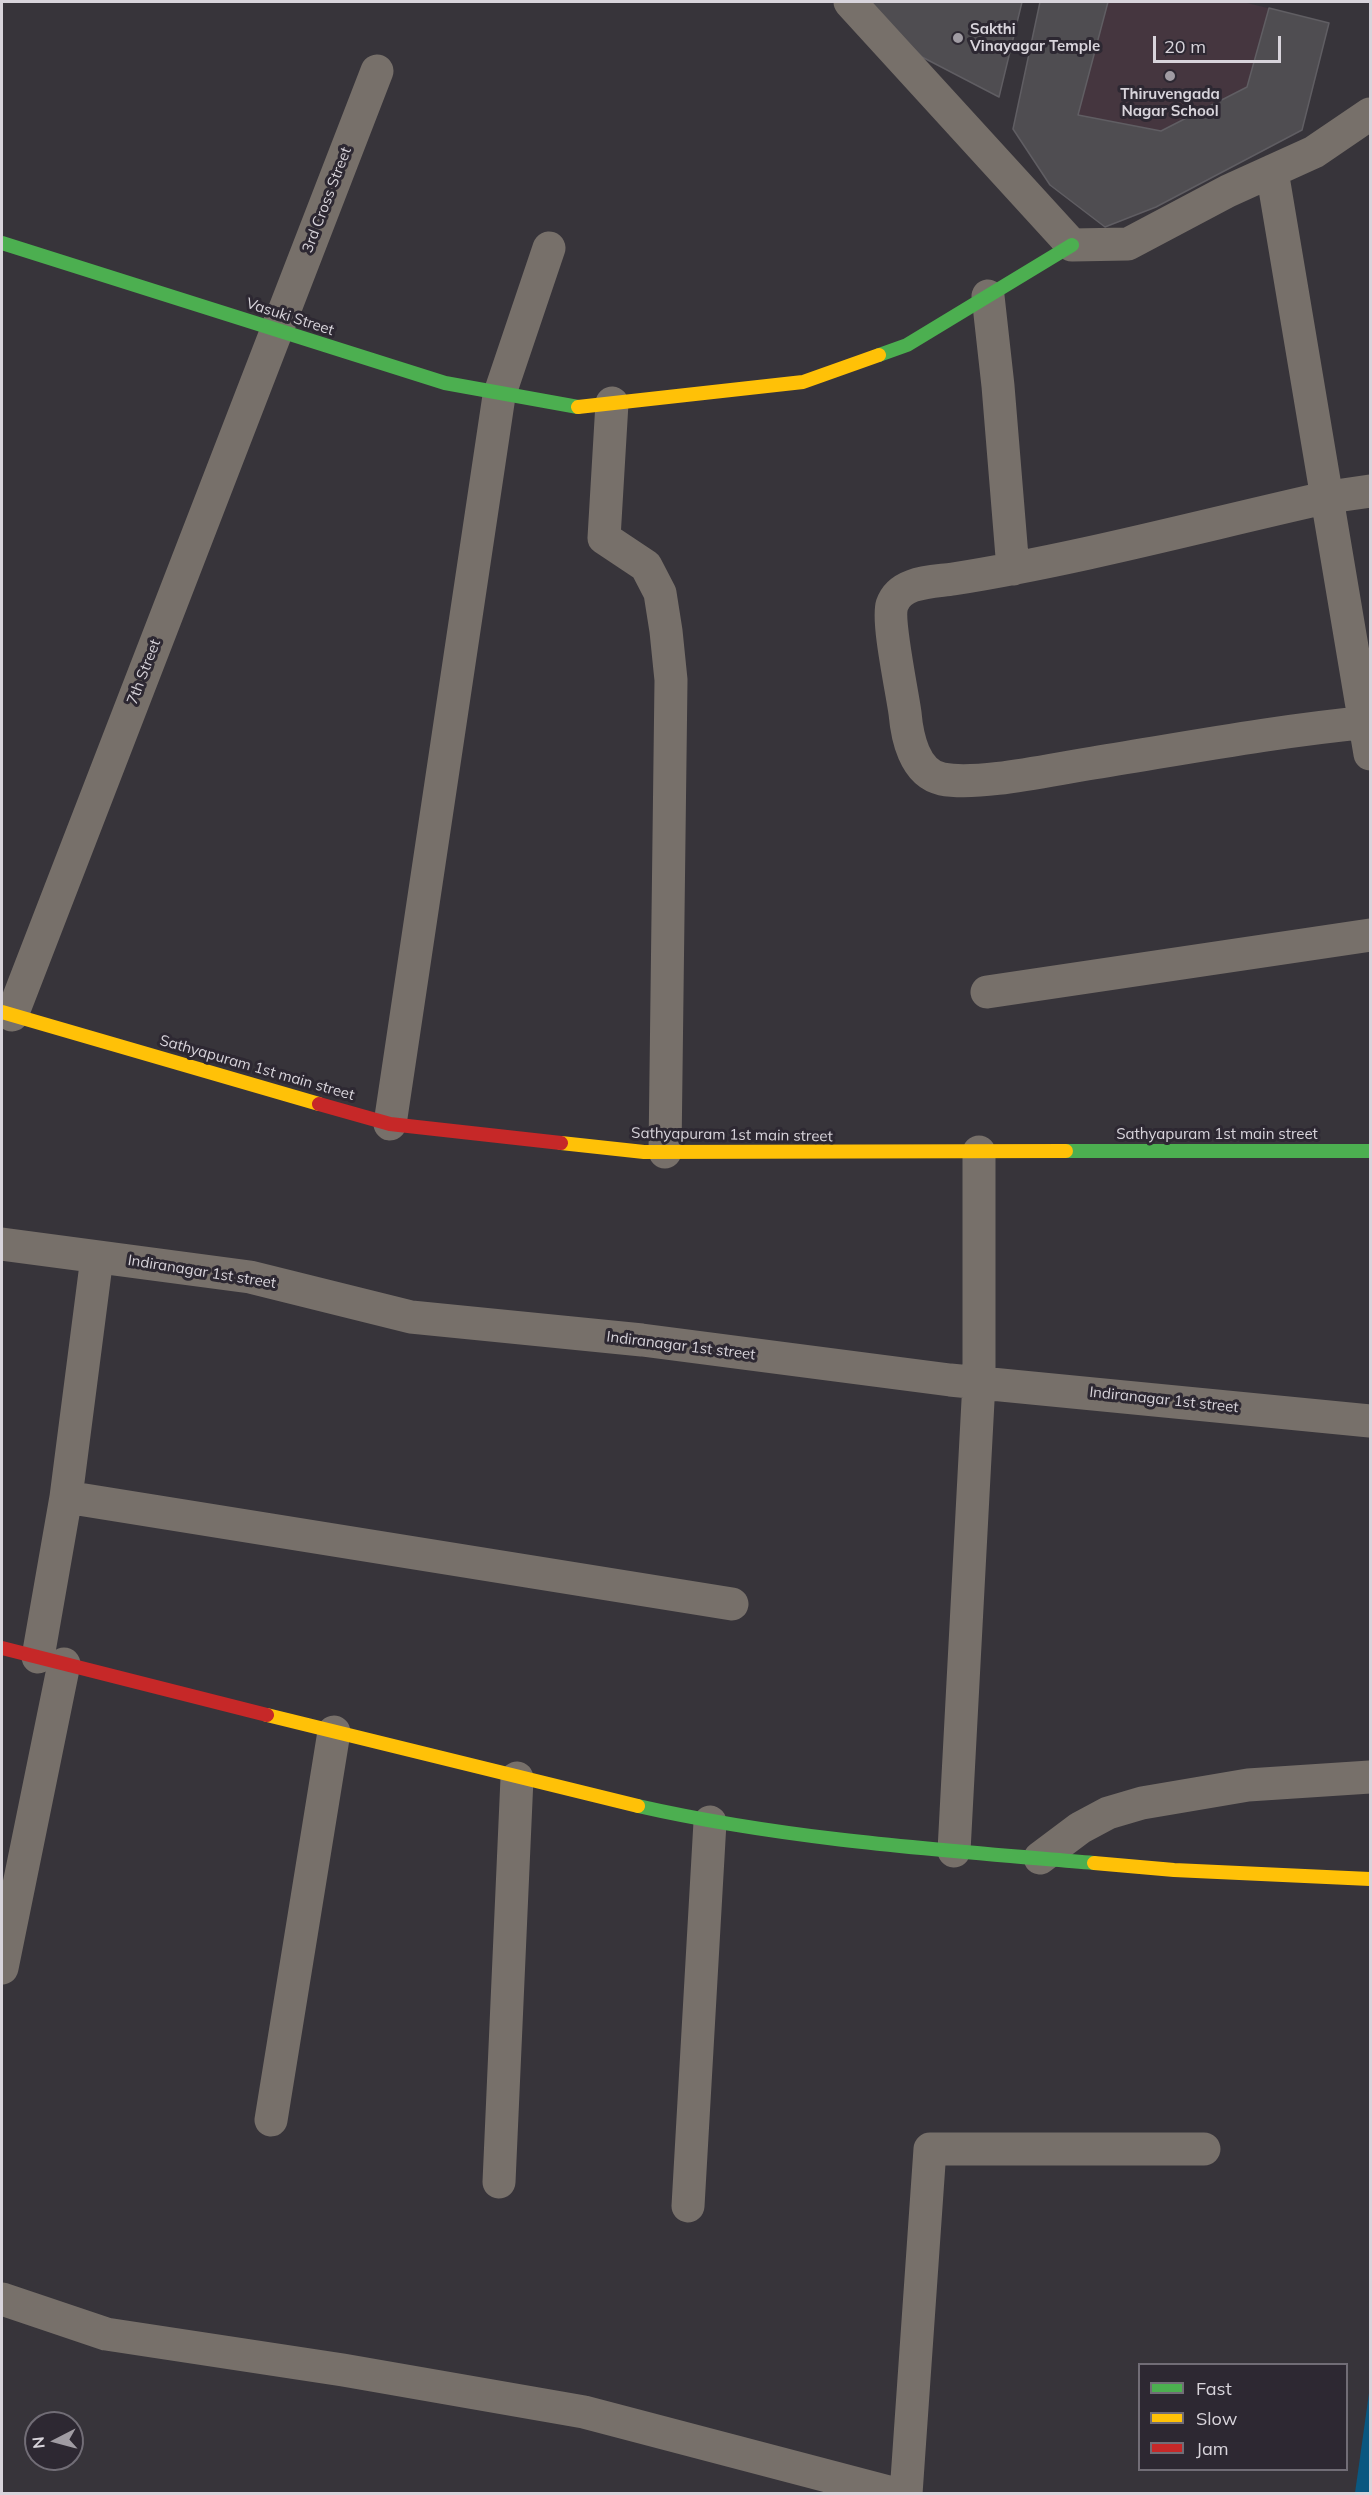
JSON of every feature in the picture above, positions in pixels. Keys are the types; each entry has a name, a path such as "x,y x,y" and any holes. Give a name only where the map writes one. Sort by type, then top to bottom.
{"street":[{"path":"850,2 1072,245 1128,244 1228,191 1314,152 1371,114"},
{"name":"3rd Cross Street","path":"277,330 377,71"},
{"path":"1272,171 1368,722 1371,754"},
{"name":"Vasuki Street","path":"2,243 445,384 571,408 803,382 907,345 1072,245"},
{"path":"390,1124 499,396 549,248"},
{"path":"988,296 1013,569"},
{"name":"7th Street","path":"7,1013 277,330"},
{"path":"612,403 604,538 646,566 660,593 671,680 665,1152"},
{"path":"1368,722 1019,775 957,781 938,778 921,766 907,734 893,639 892,606 904,589 920,584 1013,569 1329,497 1371,491"},
{"path":"987,992 1371,935"},
{"name":"Sathyapuram 1st main street","path":"7,1013 390,1124 644,1152 1371,1151"},
{"path":"954,1851 979,1382 979,1152"},
{"name":"Indiranagar 1st street","path":"2,1244 250,1277 411,1317 642,1340 979,1382 1368,1420"},
{"path":"2,1968 51,1660 66,1497 97,1257"},
{"path":"66,1497 732,1604"},
{"path":"2,1648 517,1778 711,1822 954,1851 1174,1870 1371,1879"},
{"path":"271,2120 334,1731"},
{"path":"1040,1858 1080,1828 1099,1818 1142,1803 1248,1785 1371,1777"},
{"path":"499,2182 517,1778"},
{"path":"688,2206 711,1822"},
{"path":"906,2493 930,2149 1204,2149"},
{"path":"2,2299 106,2334 332,2368 584,2412 896,2493"}],"shaded area":[{"name":"Thiruvengada Nagar School","path":"1040,2 1243,2 1329,23 1302,130 1156,207 1105,227 1050,185 1013,129"}],"water":[{"path":"1370,2386 1370,2493 1355,2493"}],"building":[{"name":"Sakthi Vinayagar Temple","path":"866,2 1022,2 999,97 922,57"},
{"name":"Thiruvengada Nagar School","path":"1040,2 1108,2 1078,115 1161,131 1247,87 1269,8 1329,23 1302,130 1156,207 1105,227 1050,185 1013,129"}],"traffic: fast":[{"path":"2,243 445,383 578,407"},
{"path":"879,355 907,345 1072,245"},
{"path":"1066,1151 1370,1151"},
{"path":"638,1806 694,1818 808,1836 1094,1863"}],"traffic: slow":[{"path":"578,407 803,382 879,355"},
{"path":"2,1012 319,1104"},
{"path":"561,1143 644,1152 1066,1151"},
{"path":"267,1715 638,1806"},
{"path":"1094,1863 1174,1870 1370,1879"}],"traffic: jam":[{"path":"319,1104 390,1124 561,1143"},
{"path":"2,1648 267,1715"}],"place":[{"name":"Sakthi Vinayagar Temple","path":"958,38"},
{"name":"Thiruvengada Nagar School","path":"1170,76"}]}
